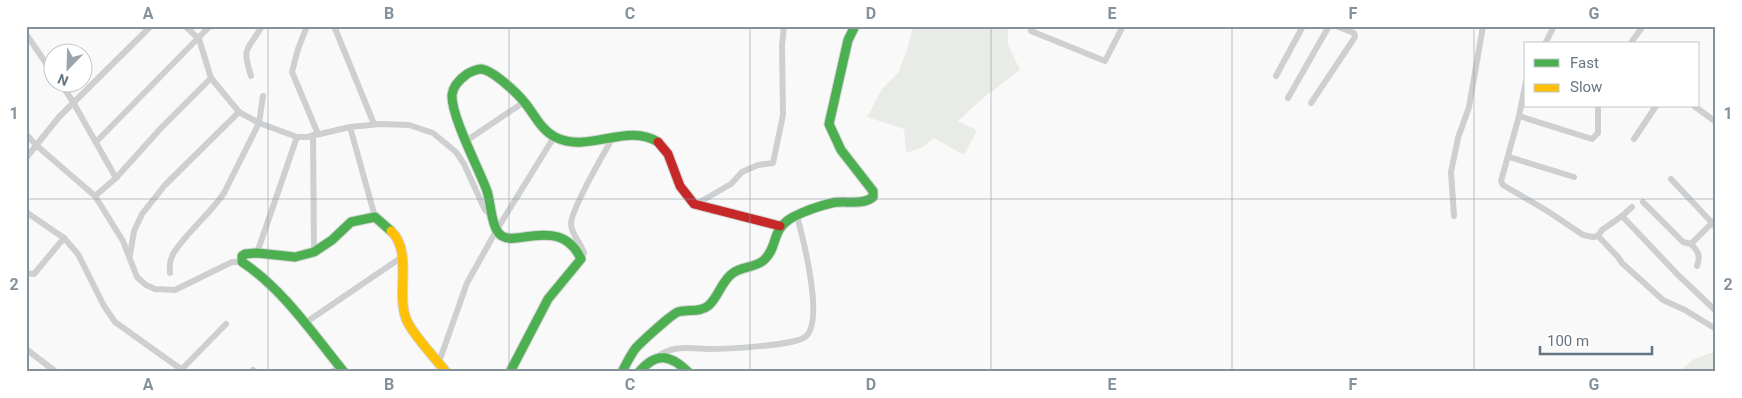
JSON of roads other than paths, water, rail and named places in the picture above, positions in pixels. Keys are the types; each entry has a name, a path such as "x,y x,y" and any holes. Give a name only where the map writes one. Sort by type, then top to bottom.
{"street":[{"path":"26,158 73,102 151,26"},
{"path":"186,26 199,39 211,78 239,112 259,123 297,137 374,124 409,125 432,133 456,152 464,164 485,210 492,216"},
{"path":"96,142 210,26"},
{"path":"250,76 245,55 262,26"},
{"path":"308,26 298,49 292,72 316,135 314,252"},
{"path":"334,26 374,124"},
{"path":"694,204 731,184 742,172 758,165 773,162 783,115 782,45 784,26"},
{"path":"622,372 636,348 676,312 704,309 710,304 723,281 731,273 741,268 758,265 764,261 769,254 780,226 796,216 822,206 837,202 862,202 871,199 873,191 855,170 830,130 829,124 848,40 855,26"},
{"path":"1031,31 1105,61 1123,26"},
{"path":"1276,76 1303,26"},
{"path":"1288,98 1329,26"},
{"path":"1311,103 1355,37 1354,34 1336,26"},
{"path":"1454,216 1451,172 1458,138 1469,107 1482,26"},
{"path":"1546,42 1554,26"},
{"path":"1631,42 1643,26"},
{"path":"26,34 42,57"},
{"path":"581,259 574,246 558,236 534,234 507,239 496,231 488,193 454,111 451,97 458,81 481,69 490,72 524,102 542,127 554,137 570,142 612,139 636,134 648,137 658,142 667,152 677,180 694,204 780,226"},
{"path":"95,196 116,178 162,127 211,78"},
{"path":"66,92 116,178"},
{"path":"1524,93 1520,116 1501,181 1506,189 1549,212 1583,235 1593,237 1598,236 1602,230 1632,207"},
{"path":"170,274 169,263 174,251 217,204 224,193 259,123 263,96"},
{"path":"466,141 524,102"},
{"path":"1520,116 1592,139 1598,133 1598,108"},
{"path":"1634,139 1655,108"},
{"path":"1697,108 1716,122"},
{"path":"130,256 134,231 142,214 165,185 239,112"},
{"path":"350,127 375,217 398,237 402,256 404,311 408,322 446,372"},
{"path":"26,134 95,196 123,241 137,277 146,285 161,290 175,290 232,262 242,262 256,271 305,323 338,370"},
{"path":"257,253 297,137"},
{"path":"439,362 467,283 496,231 554,137"},
{"path":"510,372 548,299 584,253 570,223 578,203 612,139"},
{"path":"1509,157 1574,177"},
{"path":"1671,179 1714,223 1690,244"},
{"path":"1643,202 1683,242 1690,244 1700,260 1697,266"},
{"path":"26,212 64,238 78,254 104,306 115,322 184,371 226,324"},
{"path":"639,372 647,362 673,348 711,349 775,344 805,337 811,329 814,316 813,290 796,216"},
{"path":"1622,216 1678,275 1716,311"},
{"path":"242,262 242,256 246,254 257,253 294,257 314,252 332,240 351,222 375,217"},
{"path":"1598,236 1622,263 1663,300 1685,310 1716,329"},
{"path":"26,273 34,274 64,238"},
{"path":"305,323 402,256"},
{"path":"26,349 56,372"},
{"path":"655,358 662,356 677,361 688,372"}]}
